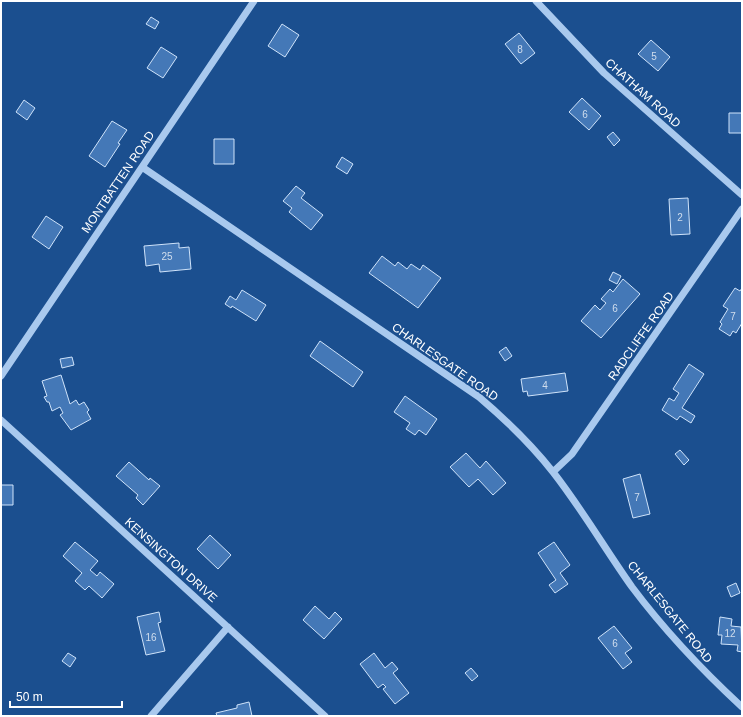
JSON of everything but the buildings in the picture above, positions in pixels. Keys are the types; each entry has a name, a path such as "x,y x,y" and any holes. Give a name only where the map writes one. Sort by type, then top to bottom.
{"street":[{"name":"MONTBATTEN ROAD","path":"1,376 254,1"},
{"name":"CHATHAM ROAD","path":"536,1 604,73 742,195"},
{"name":"CHARLESGATE ROAD","path":"142,166 479,397 519,432 553,472 632,586 682,649 712,680 742,707"},
{"name":"RADCLIFFE ROAD","path":"553,472 572,454 742,209"},
{"name":"KENSINGTON DRIVE","path":"1,420 325,716"},
{"path":"151,716 228,627"}]}
